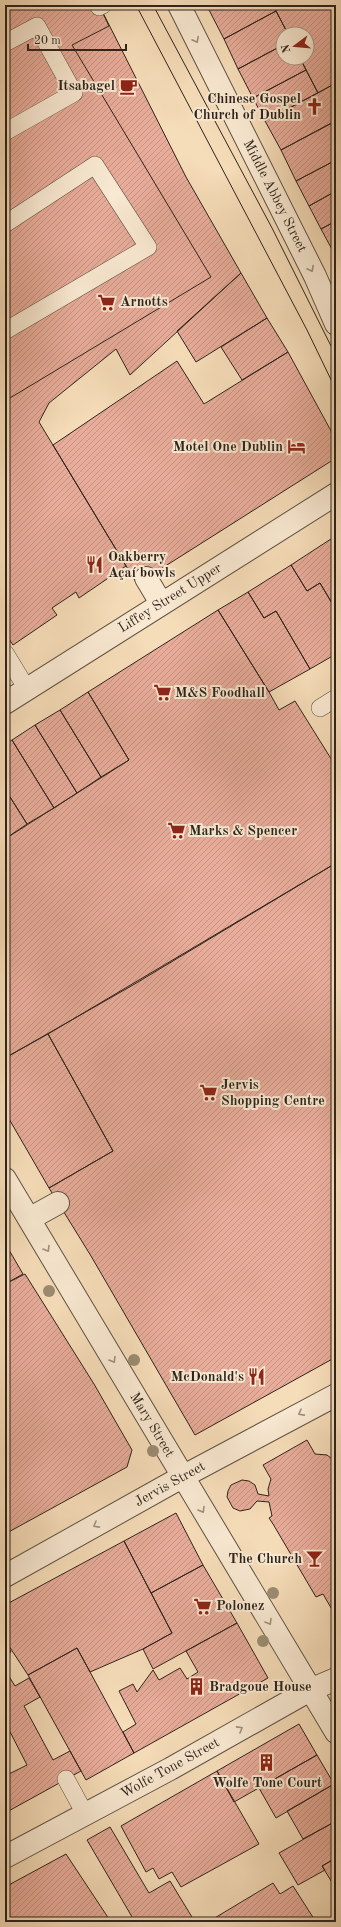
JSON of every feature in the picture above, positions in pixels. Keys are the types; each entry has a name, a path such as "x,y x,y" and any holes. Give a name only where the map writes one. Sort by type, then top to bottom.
{"street":[{"name":"Middle Abbey Street","path":"179,5 315,276 336,324"},
{"name":"Liffey Street Upper","path":"5,702 336,494"},
{"path":"146,578 161,603"},
{"name":"Mary Street","path":"5,1179 336,1732"},
{"path":"29,1219 58,1203"},
{"name":"Jervis Street","path":"5,1576 182,1476 336,1395"},
{"name":"Wolfe Tone Street","path":"5,1857 170,1769 310,1690 336,1679"}],"lane":[{"path":"5,43 37,26 74,93 5,132"},
{"path":"5,224 94,165 148,247 5,332"},
{"path":"5,653 27,689"},
{"path":"320,708 336,698"},
{"path":"66,1780 85,1814"}],"building":[{"name":"Arnotts","path":"14,5 48,5 50,8 55,5 99,5 109,26 72,45 211,277 5,401 5,10"},
{"name":"Arnotts","path":"14,5 99,5 186,177 241,273 130,375 116,349 49,403 39,422 126,566 79,598 76,592 52,608 57,615 13,645 5,633 5,10"},
{"path":"214,5 273,5 276,11 224,39 208,8"},
{"path":"273,5 336,5 336,83 318,93 304,66 315,66 315,26 284,26"},
{"path":"276,11 284,26 275,26 275,49 238,69 224,39"},
{"path":"275,49 275,66 304,66 306,70 253,98 238,69"},
{"path":"306,70 318,93 265,121 253,98"},
{"name":"Chinese Gospel Church of Dublin","path":"336,83 336,121 281,150 265,121"},
{"path":"333,122 336,128 336,160 296,181 281,150"},
{"path":"336,160 336,191 309,206 296,181"},
{"path":"336,191 336,221 321,229 309,206"},
{"path":"336,221 336,254 335,255 321,229"},
{"path":"241,273 267,318 196,362 177,331"},
{"path":"267,318 288,352 242,380 221,347"},
{"name":"Motel One Dublin","path":"288,352 336,440 336,458 137,584 53,445 177,361 204,404"},
{"path":"334,537 336,541 336,610 320,583 307,591 291,565"},
{"path":"291,565 307,591 320,583 336,610 336,654 310,669 276,611 264,618 248,592"},
{"path":"248,592 264,618 276,611 310,669 269,692 218,610"},
{"name":"Marks & Spencer","path":"218,610 279,710 295,701 335,765 336,764 336,863 133,985 5,1058 5,839 129,760 88,692"},
{"path":"88,692 129,760 101,777 60,710"},
{"path":"60,710 101,777 77,793 35,725"},
{"path":"35,725 77,793 54,808 12,740"},
{"path":"12,740 54,808 27,824 5,789 5,744"},
{"path":"5,789 27,824 5,839"},
{"name":"Jervis Shopping Centre","path":"336,863 336,1357 195,1435 91,1256 49,1188 113,1151 48,1034"},
{"path":"48,1034 113,1151 49,1188 5,1112 5,1058"},
{"path":"5,1243 23,1274 5,1284"},
{"path":"25,1274 94,1384 132,1450 127,1467 5,1534 5,1284"},
{"name":"The Church","path":"307,1440 315,1454 327,1455 336,1462 336,1611 334,1613 323,1594 316,1597 269,1518 272,1516 269,1502 257,1501 250,1509 240,1511 233,1508 227,1497 231,1485 242,1480 249,1481 255,1485 258,1494 269,1496 268,1489 271,1479 263,1465"},
{"path":"176,1513 203,1565 151,1593 124,1541"},
{"path":"124,1541 172,1633 143,1649 90,1672 77,1648 28,1675 5,1640 5,1605"},
{"path":"203,1565 237,1623 153,1669 143,1649 172,1633 151,1593"},
{"name":"Bradgoue House","path":"237,1623 268,1678 134,1753 123,1732 136,1724 119,1691 133,1684 137,1692 153,1670 159,1680 180,1668 187,1679 198,1672 186,1651"},
{"path":"5,1640 11,1652 5,1655"},
{"path":"77,1648 134,1753 86,1780 28,1675"},
{"path":"5,1670 15,1686 29,1678 40,1697 24,1706 53,1760 70,1751 81,1771 5,1813 5,1776 27,1765 5,1722"},
{"name":"Wolfe Tone Court","path":"299,1724 317,1755 234,1802 217,1771"},
{"path":"317,1755 334,1784 276,1818 259,1788"},
{"path":"217,1771 259,1844 181,1887 172,1872 159,1879 153,1868 146,1872 121,1826"},
{"path":"334,1784 336,1787 336,1821 303,1839 287,1811"},
{"path":"336,1821 336,1858 322,1866 325,1870 298,1885 279,1853"},
{"path":"110,1827 149,1893 170,1881 195,1922 135,1922 87,1840"},
{"path":"66,1854 111,1922 5,1922 5,1887"},
{"path":"336,1858 336,1889 322,1866"},
{"path":"273,1883 280,1894 293,1886 316,1922 208,1922"}],"tram line":[{"path":"136,5 307,330 336,390"},
{"path":"153,5 272,228 336,356"}],"place":[{"name":"Itsabagel","path":"128,86"},
{"name":"Chinese Gospel Church of Dublin","path":"314,107"},
{"name":"Arnotts","path":"107,302"},
{"name":"Motel One Dublin","path":"296,447"},
{"name":"Oakberry Açaí bowls","path":"95,565"},
{"name":"M&S Foodhall","path":"162,693"},
{"name":"Marks & Spencer","path":"176,831"},
{"name":"Jervis Shopping Centre","path":"208,1093"},
{"name":"McDonald's","path":"257,1377"},
{"name":"The Church","path":"315,1559"},
{"name":"Polonez","path":"203,1606"},
{"name":"Bradgoue House","path":"196,1687"},
{"name":"Wolfe Tone Court","path":"267,1763"}]}
